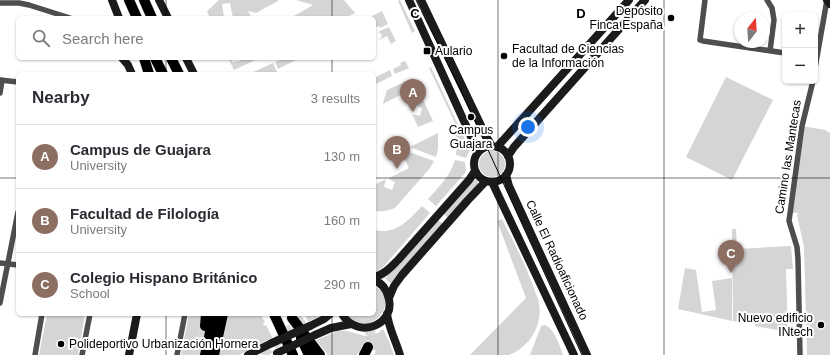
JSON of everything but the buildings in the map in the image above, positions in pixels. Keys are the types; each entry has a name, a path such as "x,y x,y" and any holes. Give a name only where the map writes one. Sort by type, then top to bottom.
{"highway":[{"path":"129,0 136,16"},
{"path":"144,0 151,16"},
{"path":"145,60 148,72"},
{"path":"157,60 162,72"},
{"path":"172,60 178,72"},
{"path":"204,326 206,316"},
{"path":"206,355 214,316"},
{"path":"214,355 223,316"},
{"path":"274,316 293,355"},
{"path":"291,316 309,355"},
{"path":"291,316 320,355"}],"street":[{"path":"112,0 118,16"},
{"path":"159,0 167,16"},
{"path":"409,0 478,152"},
{"path":"421,0 486,136 494,147"},
{"path":"494,147 578,58 629,0"},
{"path":"508,156 514,147 645,0"},
{"path":"705,0 700,40 703,42 782,53"},
{"path":"767,0 772,8 774,20 770,51"},
{"path":"827,0 830,4"},
{"path":"818,48 827,0"},
{"path":"0,3 29,5 64,16"},
{"path":"578,58 587,66"},
{"path":"187,60 193,72"},
{"path":"128,62 131,72"},
{"path":"0,93 1,80 16,82"},
{"name":"Camino las Mantecas","path":"800,355 798,259 797,247 789,221 802,126 812,84"},
{"path":"389,298 394,286 402,274 464,205 489,182 501,179 506,175 510,166 508,156 503,151 494,147 482,149 478,152 474,161 475,171 479,177 489,182"},
{"path":"376,278 388,270 398,260 469,180 475,171"},
{"name":"Calle El Radioaficionado","path":"506,175 509,186 587,355"},
{"name":"Calle El Radioaficionado","path":"489,182 574,355"},
{"path":"0,303 16,222"},
{"path":"0,263 16,265"},
{"path":"343,316 351,324 362,328 368,328 380,323 387,314 390,306 386,291 382,285 376,280"},
{"path":"387,314 389,325 400,355"},
{"path":"35,355 42,316"},
{"path":"82,355 90,316"},
{"path":"129,355 137,316"},
{"path":"177,355 185,316"},
{"path":"248,355 310,326 328,316"},
{"path":"275,354 331,328 351,324"}],"shaded area":[{"path":"219,0 278,0 256,13 248,11 251,16 233,16 230,3 222,4 224,16 209,16 207,11"},
{"path":"296,0 344,0 355,13 349,16 294,16 313,5"},
{"path":"400,0 415,31 412,33 398,1"},
{"path":"382,11 388,24 380,28 379,26 376,27 376,16 372,16"},
{"path":"389,27 396,41 391,44 387,36 379,40 382,35 378,32"},
{"path":"229,60 232,60 232,62 240,60 256,60 234,70"},
{"path":"279,60 296,60 278,69 275,62"},
{"path":"405,61 409,68 395,74 393,69"},
{"path":"273,63 277,72 253,72"},
{"path":"431,67 470,150 466,158 456,155 456,130 454,121 429,68"},
{"path":"390,70 392,76 376,84 376,77"},
{"path":"726,77 773,100 732,180 686,157"},
{"path":"413,78 433,121 418,127 412,114 420,116 422,108 414,105 411,111 402,94 383,104 387,90"},
{"path":"802,126 825,130 830,133 830,355 807,355 804,247 797,215 798,213 790,213"},
{"path":"438,133 438,149 436,157 410,147"},
{"path":"492,151 501,155 505,164 501,173 492,177 483,173 479,164 483,155"},
{"path":"409,152 434,161 430,168 395,208 384,211 376,211 376,184 386,179 384,187 392,190 395,182 389,178 409,168 403,156"},
{"path":"455,160 465,162 466,172 436,206 428,199 447,176"},
{"path":"474,179 478,181 478,184 450,217 447,217 444,214"},
{"path":"422,206 430,213 384,266 376,271 376,230 395,229 412,217"},
{"path":"502,219 530,277 539,304 539,320 533,335 523,347 516,352 509,355 470,355 526,298 497,221"},
{"path":"438,220 442,223 441,226 390,283 385,278"},
{"path":"732,229 736,229 737,249 791,246 793,269 786,269 788,332 755,326 754,317 738,318 738,322 733,321"},
{"path":"685,268 696,270 702,312 716,310 712,281 732,278 732,321 678,309"},
{"path":"376,288 382,293 385,301 384,309 372,322 364,324 355,322 349,316 376,316"},
{"path":"47,316 85,316 78,355 39,355"},
{"path":"189,316 203,316 195,355 181,355"},
{"path":"227,316 261,316 265,322 263,324 264,326 266,325 272,338 239,355 218,355"},
{"path":"306,316 319,316 308,322"},
{"path":"541,326 548,326 554,333 563,355 530,355"},
{"path":"383,329 394,355 374,355 376,351 362,345 360,351 356,355 328,355 316,340 338,331 347,331 365,336 378,333"}],"tunnel":[{"path":"262,355 292,328 308,316"},
{"path":"363,316 367,321 370,329 368,347"},
{"path":"197,355 205,326"}],"tram line":[{"path":"416,0 462,93 582,355"}],"place":[{"name":"Depósito Finca España","path":"671,18"},
{"name":"Aulario","path":"427,51"},
{"name":"Facultad de Ciencias de la Información","path":"504,56"},
{"name":"Campus de Guajara","path":"413,112"},
{"name":"Campus Guajara","path":"471,117"},
{"name":"Facultad de Filología","path":"397,169"},
{"name":"Colegio Hispano Británico","path":"731,273"},
{"name":"Nuevo edificio INtech","path":"821,325"},
{"name":"Polideportivo Urbanización Hornera","path":"61,344"}]}
